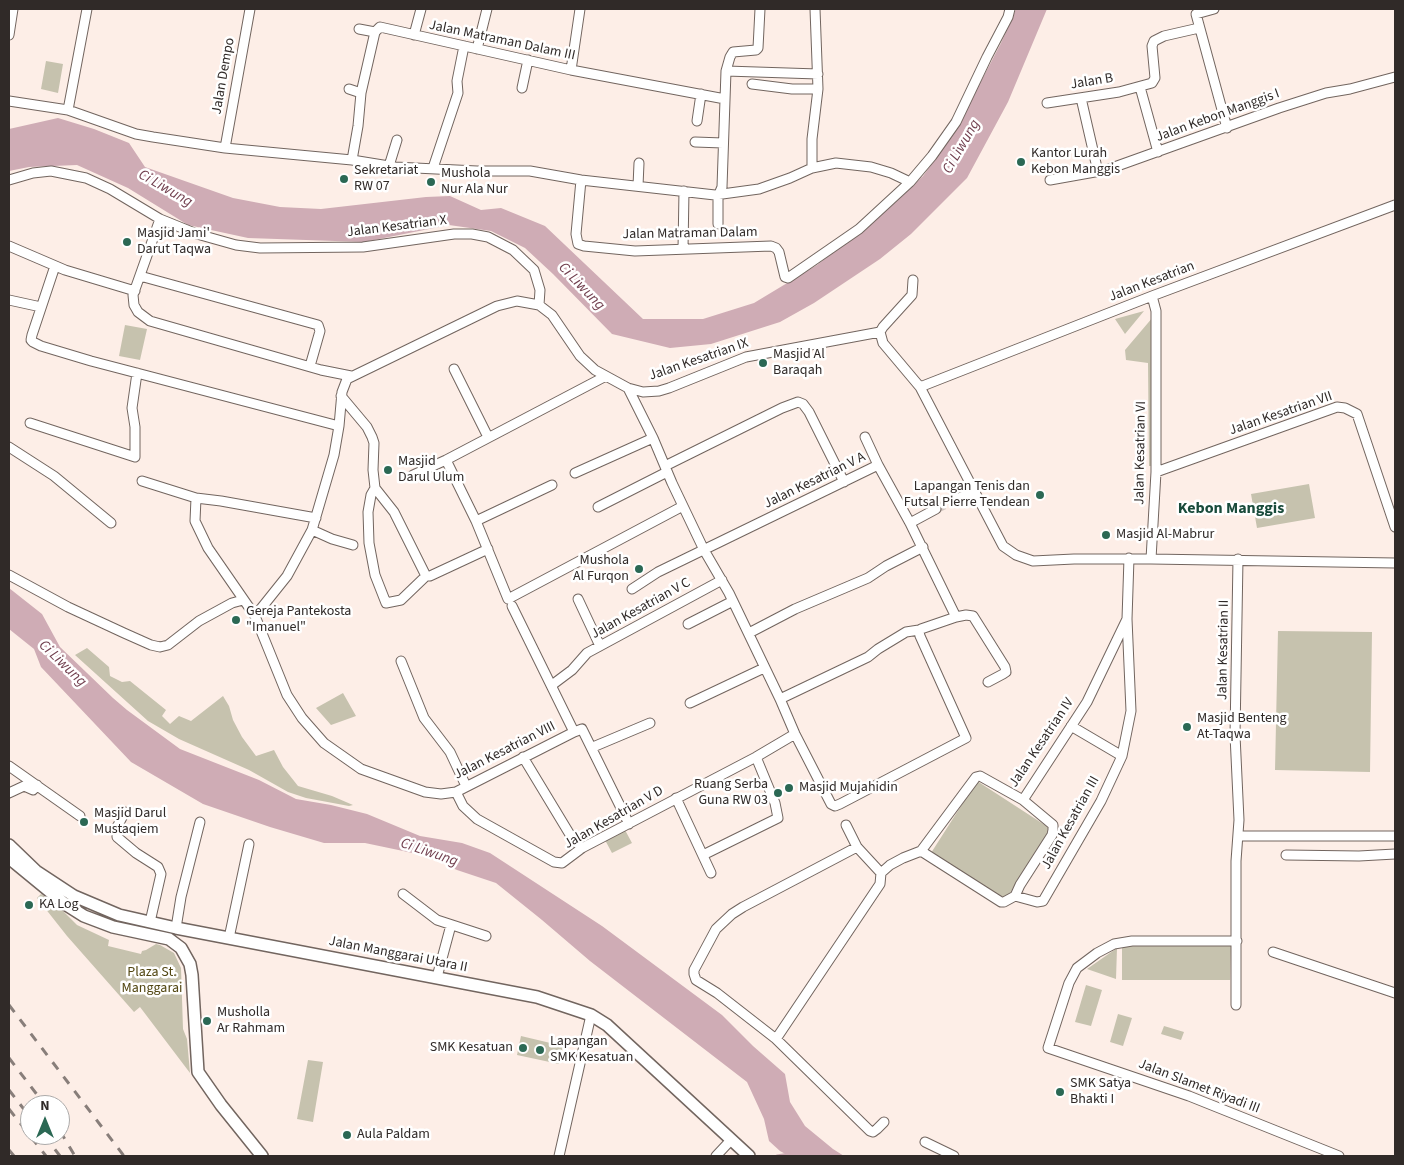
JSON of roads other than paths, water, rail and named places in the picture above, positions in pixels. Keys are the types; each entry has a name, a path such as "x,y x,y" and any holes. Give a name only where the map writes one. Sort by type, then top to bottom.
{"street":[{"path":"9,35 13,9"},
{"path":"68,110 87,9"},
{"name":"Jalan Dempo","path":"225,148 250,9"},
{"path":"414,35 421,9"},
{"path":"477,49 487,9"},
{"path":"572,70 580,9"},
{"path":"718,224 719,194 722,187 726,71 733,52 756,50 758,48 760,9"},
{"path":"812,168 812,139 818,89 815,9"},
{"name":"Jalan Matraman Dalam","path":"580,180 576,234 578,244 635,251 771,246 779,252 785,277 788,278 858,229 910,182 932,156 956,122 986,57 1008,17 1010,9"},
{"path":"1214,9 1196,12 1227,128"},
{"name":"Jalan Matraman Dalam III","path":"375,32 380,28 572,70 724,99"},
{"path":"1158,152 1140,87 1152,83 1155,78 1152,46 1154,42 1164,36 1199,28"},
{"path":"352,160 361,93 375,32 359,29"},
{"path":"433,168 458,93 457,82 464,46"},
{"path":"522,88 528,60"},
{"path":"726,71 818,74"},
{"name":"Jalan Kebon Manggis I","path":"1050,180 1098,172 1326,93 1350,90 1395,78"},
{"path":"752,84 818,89"},
{"name":"Jalan B","path":"1047,103 1140,87"},
{"path":"349,89 361,93"},
{"path":"697,121 702,94"},
{"path":"1081,98 1098,172"},
{"path":"9,101 68,110 136,134 225,148 352,160 388,166 477,171 530,171 580,180 719,194 759,190 812,168 836,163 871,167 891,173 910,182"},
{"path":"388,166 397,140"},
{"path":"695,142 723,143"},
{"path":"638,186 639,163"},
{"name":"Jalan Kesatrian X","path":"9,180 33,173 51,171 86,178 110,189 160,219 197,234 216,240 260,248 363,247 454,234 472,234 488,237 513,250 534,270 540,290 539,306"},
{"path":"683,250 684,191"},
{"name":"Jalan Kesatrian","path":"920,387 1152,296 1395,205"},
{"path":"160,219 135,291 134,304 138,312 150,321 351,376"},
{"path":"9,246 55,266 135,291"},
{"path":"55,266 32,335 31,340 33,342 49,349 339,426"},
{"path":"140,276 318,325 320,331 310,366"},
{"path":"913,280 912,295 909,300 880,332 883,343 920,387 1002,546 1016,555 1033,561 1129,558 1395,563"},
{"name":"Jalan Kesatrian VI","path":"1151,559 1156,472 1156,311 1152,296"},
{"path":"9,300 41,306"},
{"path":"255,616 287,576 312,530 334,455 339,426 341,396 345,382 351,376 380,364 497,306 517,302 539,306"},
{"name":"Jalan Kesatrian IX","path":"539,306 552,314 586,363 628,388 643,392 659,391 746,357 880,332"},
{"path":"454,369 488,437"},
{"path":"30,422 135,457 133,399 137,373"},
{"path":"413,475 446,460 606,376"},
{"path":"628,388 704,550 749,632 795,734 831,804 835,806 965,739 920,636 920,630"},
{"path":"341,396 367,427 374,443 375,488 371,495 368,512 369,543 377,581 386,603 401,600 426,576 430,576 488,549"},
{"path":"598,507 782,408 798,402 803,404 809,412 844,482"},
{"name":"Jalan Kesatrian VII","path":"1156,472 1337,407 1344,408 1357,414 1395,527"},
{"path":"865,437 878,466"},
{"path":"575,473 652,438"},
{"path":"9,447 54,476 111,522"},
{"path":"446,460 476,521 508,599 683,506"},
{"name":"Jalan Kesatrian V A","path":"632,589 658,572 878,466 910,523 956,617"},
{"path":"142,481 196,498 316,518"},
{"path":"476,521 552,485"},
{"path":"375,488 394,512 426,576"},
{"path":"954,500 974,492"},
{"name":"Jalan Kesatrian VIII","path":"196,498 195,521 208,548 255,616 287,695 302,718 324,742 362,769 425,792 442,794 456,792 582,729 629,824"},
{"path":"910,523 936,510"},
{"path":"312,530 332,539 353,545"},
{"path":"749,632 795,609 868,578 922,547"},
{"path":"1127,619 1129,558"},
{"name":"Jalan Kesatrian II","path":"1236,1004 1236,861 1238,836 1235,734 1238,560"},
{"path":"9,575 68,607 151,645 160,647 168,645 199,621 232,603 244,600"},
{"name":"Jalan Kesatrian V C","path":"552,685 572,670 587,653 722,580"},
{"path":"578,599 600,646"},
{"path":"688,624 733,601"},
{"path":"512,606 552,685"},
{"path":"780,699 868,657 906,632 920,630 931,624 956,617 973,616 1005,667 1006,672 988,682"},
{"name":"Jalan Kesatrian IV","path":"921,851 976,777 980,776 1023,800 1087,702 1127,619"},
{"name":"Jalan Kesatrian III","path":"921,851 1000,902 1015,896 1037,902 1044,901 1101,801 1122,756 1131,711 1127,619"},
{"path":"401,661 424,718 450,752 466,786"},
{"path":"690,703 764,668"},
{"name":"Jalan Kesatrian VIII","path":"552,685 574,732"},
{"path":"592,747 650,723"},
{"path":"1071,726 1122,756"},
{"name":"Jalan Kesatrian V D","path":"456,792 463,806 477,819 554,862 564,862 582,848 756,757 795,734"},
{"path":"523,757 572,838 582,848"},
{"path":"703,855 778,818 775,803 756,757"},
{"path":"9,766 80,816"},
{"path":"9,793 24,786 33,790 37,785"},
{"path":"676,798 711,873"},
{"path":"1015,896 1054,830 1053,825 1023,800"},
{"path":"125,812 116,827 117,836 136,853 158,867 161,874 150,922"},
{"path":"176,928 181,897 200,822"},
{"path":"846,825 857,847 881,873"},
{"path":"1238,836 1395,836"},
{"path":"229,938 249,844"},
{"name":"Jalan Manggarai Utara II","path":"9,845 36,871 74,896 119,915 176,928 537,997 591,1015 607,1025 749,1156"},
{"path":"857,847 732,914 716,929 694,970 694,974 696,980 718,993 776,1039 870,1131 873,1132 884,1122"},
{"path":"776,1039 880,884 881,873 890,865 921,851"},
{"path":"1286,855 1359,856 1395,854"},
{"path":"9,858 65,904 84,916 112,927 169,940 181,948 190,964 192,975 198,1072 221,1105 262,1156"},
{"path":"403,894 437,920 486,936"},
{"path":"437,977 451,925"},
{"name":"Jalan Slamet Riyadi III","path":"1237,941 1132,941 1114,944 1097,953 1077,968 1069,983 1048,1048 1189,1096 1339,1156"},
{"path":"1273,952 1395,993"},
{"path":"559,1156 591,1015"},
{"path":"716,1156 731,1140"},
{"path":"925,1142 954,1156"}],"water":[{"name":"Ci Liwung","path":"1016,9 1047,9 1008,102 967,178 911,234 880,259 814,303 780,322 711,344 670,348 612,334 525,248 491,231 449,225 364,242 248,238 188,225 128,188 77,165 29,167 9,171 9,129 58,118 94,129 129,143 145,167 233,198 280,207 321,209 450,196 481,210 501,208 545,226 643,319 703,319 754,303 817,265 888,209 923,176 953,135 1001,43"},
{"name":"Ci Liwung","path":"9,588 42,614 60,647 113,698 180,749 259,780 296,799 367,814 420,836 462,843 490,853 602,926 722,1015 785,1074 790,1102 805,1126 844,1156 789,1156 780,1151 769,1141 764,1119 747,1082 590,961 496,883 457,870 427,856 365,843 324,843 270,827 203,804 131,762 41,667 34,649 9,629"}],"waterway":[{"path":"777,1156 789,1154"}],"tunnel":[{"path":"936,509 954,500"}],"railway":[{"path":"9,1005 124,1156"},
{"path":"9,1058 37,1095"},
{"path":"9,1090 20,1104"},
{"path":"9,1109 46,1156"},
{"path":"52,1145 60,1156"},
{"path":"68,1145 75,1156"},
{"path":"9,1150 14,1156"}],"place":[{"name":"Kantor Lurah Kebon Manggis","path":"1021,162"},
{"name":"Sekretariat RW 07","path":"344,179"},
{"name":"Mushola Nur Ala Nur","path":"431,182"},
{"name":"Masjid Jami' Darut Taqwa","path":"127,242"},
{"name":"Masjid Al Baraqah","path":"763,363"},
{"name":"Masjid Darul Ulum","path":"388,470"},
{"name":"Lapangan Tenis dan Futsal Pierre Tendean","path":"1040,495"},
{"name":"Masjid Al-Mabrur","path":"1106,535"},
{"name":"Mushola Al Furqon","path":"639,569"},
{"name":"Gereja Pantekosta \"Imanuel\"","path":"236,620"},
{"name":"Masjid Benteng At-Taqwa","path":"1187,727"},
{"name":"Masjid Mujahidin","path":"789,788"},
{"name":"Ruang Serba Guna RW 03","path":"778,793"},
{"name":"Masjid Darul Mustaqiem","path":"84,822"},
{"name":"KA Log","path":"29,905"},
{"name":"Musholla Ar Rahmam","path":"207,1021"},
{"name":"SMK Kesatuan","path":"523,1048"},
{"name":"Lapangan SMK Kesatuan","path":"540,1050"},
{"name":"SMK Satya Bhakti I","path":"1060,1092"},
{"name":"Aula Paldam","path":"347,1135"}],"district":[{"name":"Kebon Manggis","path":"1231,509"}],"park label":[{"name":"Plaza St. Manggarai","path":"152,982"}]}
